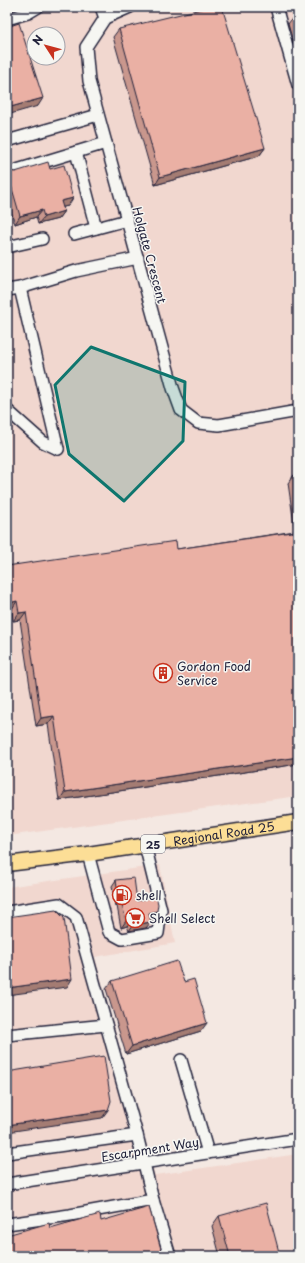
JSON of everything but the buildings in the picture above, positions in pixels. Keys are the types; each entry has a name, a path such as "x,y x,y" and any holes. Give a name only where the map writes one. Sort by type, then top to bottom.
{"main road":[{"name":"Regional Road 25","path":"7,864 88,854 298,822"}],"street":[{"path":"7,19 28,13 38,7"},
{"name":"Holgate Crescent","path":"130,7 103,12 86,47 89,81 181,410 198,423 220,425 298,411"},
{"path":"276,7 298,85"},
{"path":"7,141 98,115"},
{"path":"7,173 106,143"},
{"path":"76,152 96,228"},
{"path":"74,234 127,220"},
{"path":"7,248 42,239"},
{"path":"7,290 20,288 76,271 138,258"},
{"path":"7,410 43,442 58,449 20,288"},
{"path":"88,854 109,932 122,939 158,933 161,910 145,845"},
{"path":"7,912 59,904 76,917 137,1135 153,1200 170,1256"},
{"path":"7,1035 106,1025"},
{"path":"181,1060 208,1153"},
{"path":"7,1153 137,1135"},
{"name":"Escarpment Way","path":"7,1184 298,1139"},
{"path":"7,1224 70,1215 153,1200"}],"highlighted area":[{"path":"91,347 185,382 183,441 124,501 69,454 55,385"}],"shaded area":[{"path":"7,7 298,7 298,796 7,836"},
{"path":"160,865 175,943 95,957 155,1175 298,1154 298,1256 7,1256 7,887"}],"place":[{"name":"Gordon Food Service","path":"163,673"},
{"name":"shell","path":"122,895"},
{"name":"Shell Select","path":"135,918"}]}
